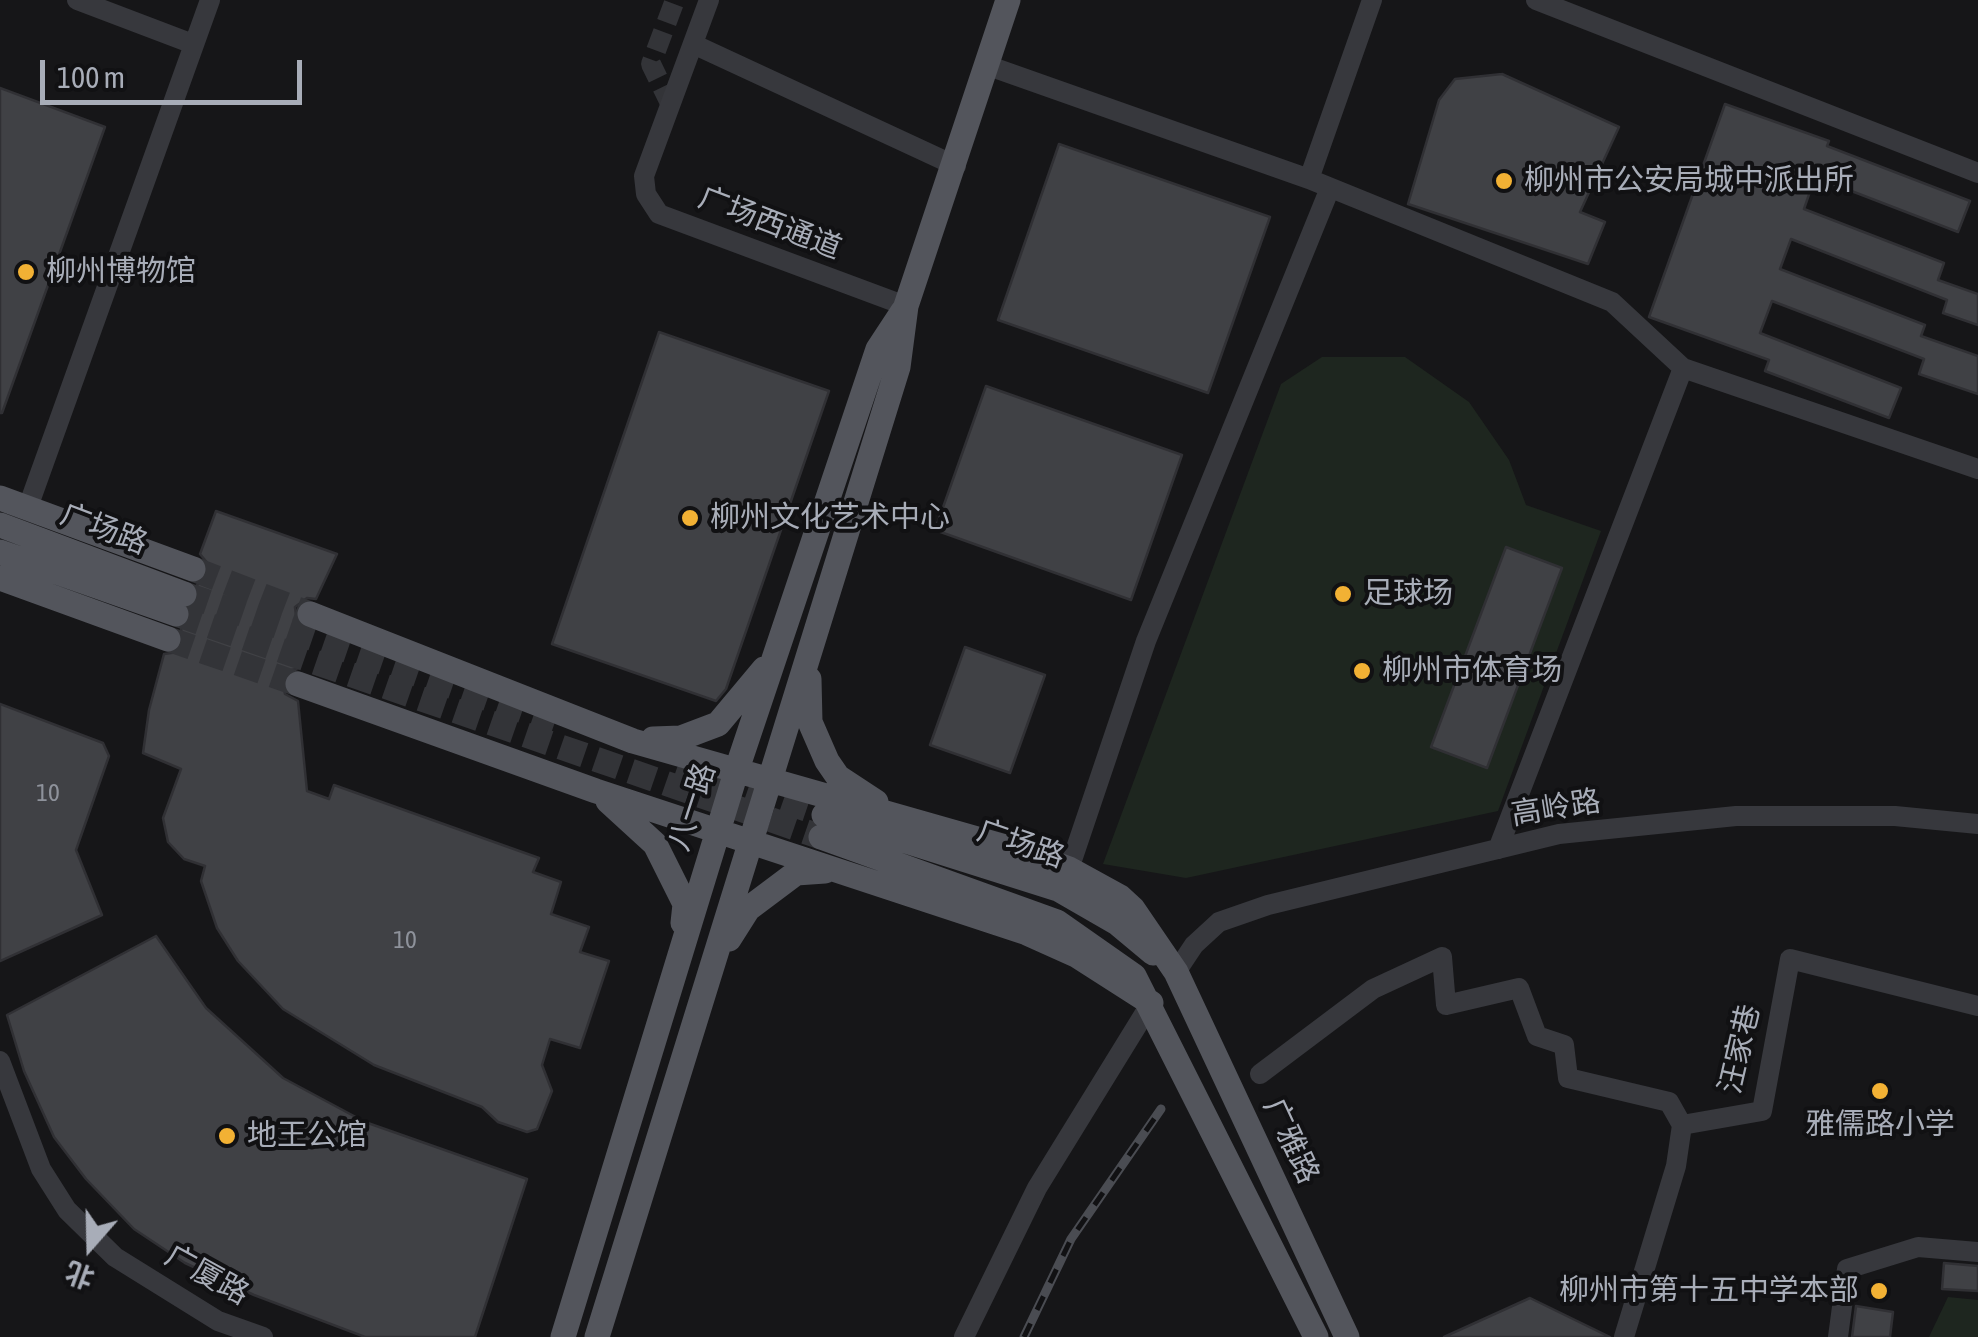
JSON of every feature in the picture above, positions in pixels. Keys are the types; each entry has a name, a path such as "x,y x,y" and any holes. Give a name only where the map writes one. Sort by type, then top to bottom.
{"main road":[{"name":"八一路","path":"596,1337 768,780 809,664 898,367 906,306 956,166 1008,0"},
{"name":"八一路","path":"563,1337 737,769 786,635 878,349 906,306"},
{"path":"0,498 194,569"},
{"name":"广场路","path":"0,525 180,604 0,552"},
{"path":"0,578 168,640"},
{"path":"310,614 632,741 906,820"},
{"path":"632,741 681,738 718,724 746,696 786,635"},
{"path":"809,664 810,722 828,761 852,788 906,820"},
{"path":"298,684 596,791 1027,933 1076,954 1151,1003 1316,1337"},
{"path":"596,791 655,844 669,868 685,904 678,960"},
{"name":"广雅路","path":"906,820 1069,869 1104,886 1133,910 1176,972 1347,1337"},
{"name":"广场路","path":"1151,1003 1134,976 1057,922 823,826 1058,889 1117,923 1176,972"},
{"path":"712,964 748,910 796,873 838,870"}],"street":[{"path":"77,0 193,44"},
{"path":"28,507 210,0"},
{"name":"广场西通道","path":"709,0 644,176 646,194 659,214 906,306"},
{"path":"1309,179 1372,0"},
{"path":"1536,0 1978,173"},
{"path":"694,44 956,166"},
{"path":"989,66 1309,179 1612,302 1684,368 1978,469"},
{"path":"1069,869 1146,641 1330,188"},
{"path":"1498,848 1684,368"},
{"name":"高岭路","path":"1176,972 1194,944 1218,922 1268,905 1559,834 1736,816 1895,816 1978,824"},
{"path":"1260,1074 1373,989 1442,957 1446,1004 1519,988 1538,1036 1564,1045 1568,1078 1669,1102 1682,1126 1676,1166 1624,1337"},
{"name":"汪家巷","path":"1682,1126 1762,1111 1790,959 1978,1006"},
{"path":"964,1337 1036,1188 1151,1003"},
{"name":"广厦路","path":"0,1061 40,1169 67,1210 116,1257 218,1320 263,1337"},
{"path":"1838,1337 1847,1268 1918,1247 1978,1252"}],"shaded area":[{"name":"柳州市体育场","path":"1322,357 1405,357 1469,402 1509,460 1526,505 1601,531 1498,811 1186,878 1103,864 1281,384"},
{"path":"1948,1297 1978,1300 1978,1337 1929,1337"}],"building":[{"name":"柳州市公安局城中派出所","path":"1502,74 1619,127 1580,212 1605,222 1588,264 1408,204 1439,100 1455,79"},
{"name":"柳州博物馆","path":"0,88 105,127 2,413 0,413"},
{"path":"1725,104 1829,141 1827,146 1970,201 1958,232 1815,177 1804,209 1944,263 1938,280 1978,294 1978,325 1943,313 1947,300 1791,239 1780,269 1925,325 1921,336 1978,356 1978,394 1919,374 1924,359 1772,301 1760,333 1901,388 1889,418 1765,371 1769,360 1649,317"},
{"path":"1059,144 1270,217 1208,393 998,320"},
{"name":"柳州文化艺术中心","path":"659,332 829,391 726,689 716,701 552,644"},
{"path":"986,386 1182,455 1131,600 935,530"},
{"path":"216,511 337,554 316,599 307,598 295,607 297,623 306,630 299,668 288,671 282,679 285,694 298,701 307,791 329,799 334,785 539,858 533,872 561,882 551,914 589,927 580,952 609,961 580,1048 550,1039 542,1065 552,1091 537,1129 527,1132 498,1122 482,1107 374,1065 283,1009 238,961 217,928 201,881 205,866 184,859 168,842 163,818 181,769 143,753 149,710 164,654 178,652 183,645 181,629 191,620 191,608 199,599 197,585 208,574 209,565 200,554"},
{"path":"1506,547 1562,568 1487,768 1431,747"},
{"path":"965,647 1045,675 1010,773 930,745"},
{"path":"0,704 103,743 109,756 76,850 102,915 0,961"},
{"name":"地王公馆","path":"156,936 206,1008 283,1078 365,1122 527,1179 475,1337 365,1337 254,1295 185,1263 134,1229 86,1179 54,1137 24,1071 7,1015"},
{"path":"1944,1263 1978,1266 1978,1291 1942,1289"},
{"path":"1530,1298 1610,1337 1444,1337"},
{"path":"1856,1306 1893,1312 1890,1337 1852,1337"}],"tunnel":[{"path":"671,105 651,64 675,0"},
{"path":"193,569 310,614"},
{"path":"184,594 555,722"},
{"path":"176,614 821,837"},
{"path":"168,639 298,684"},
{"path":"678,765 824,815"}],"railway":[{"path":"1024,1337 1071,1239 1161,1109"}],"place":[{"name":"柳州市公安局城中派出所","path":"1504,181"},
{"name":"柳州博物馆","path":"26,272"},
{"name":"柳州文化艺术中心","path":"690,518"},
{"name":"足球场","path":"1343,594"},
{"name":"柳州市体育场","path":"1362,671"},
{"name":"雅儒路小学","path":"1880,1091"},
{"name":"地王公馆","path":"227,1136"},
{"name":"柳州市第十五中学本部","path":"1879,1291"}]}
